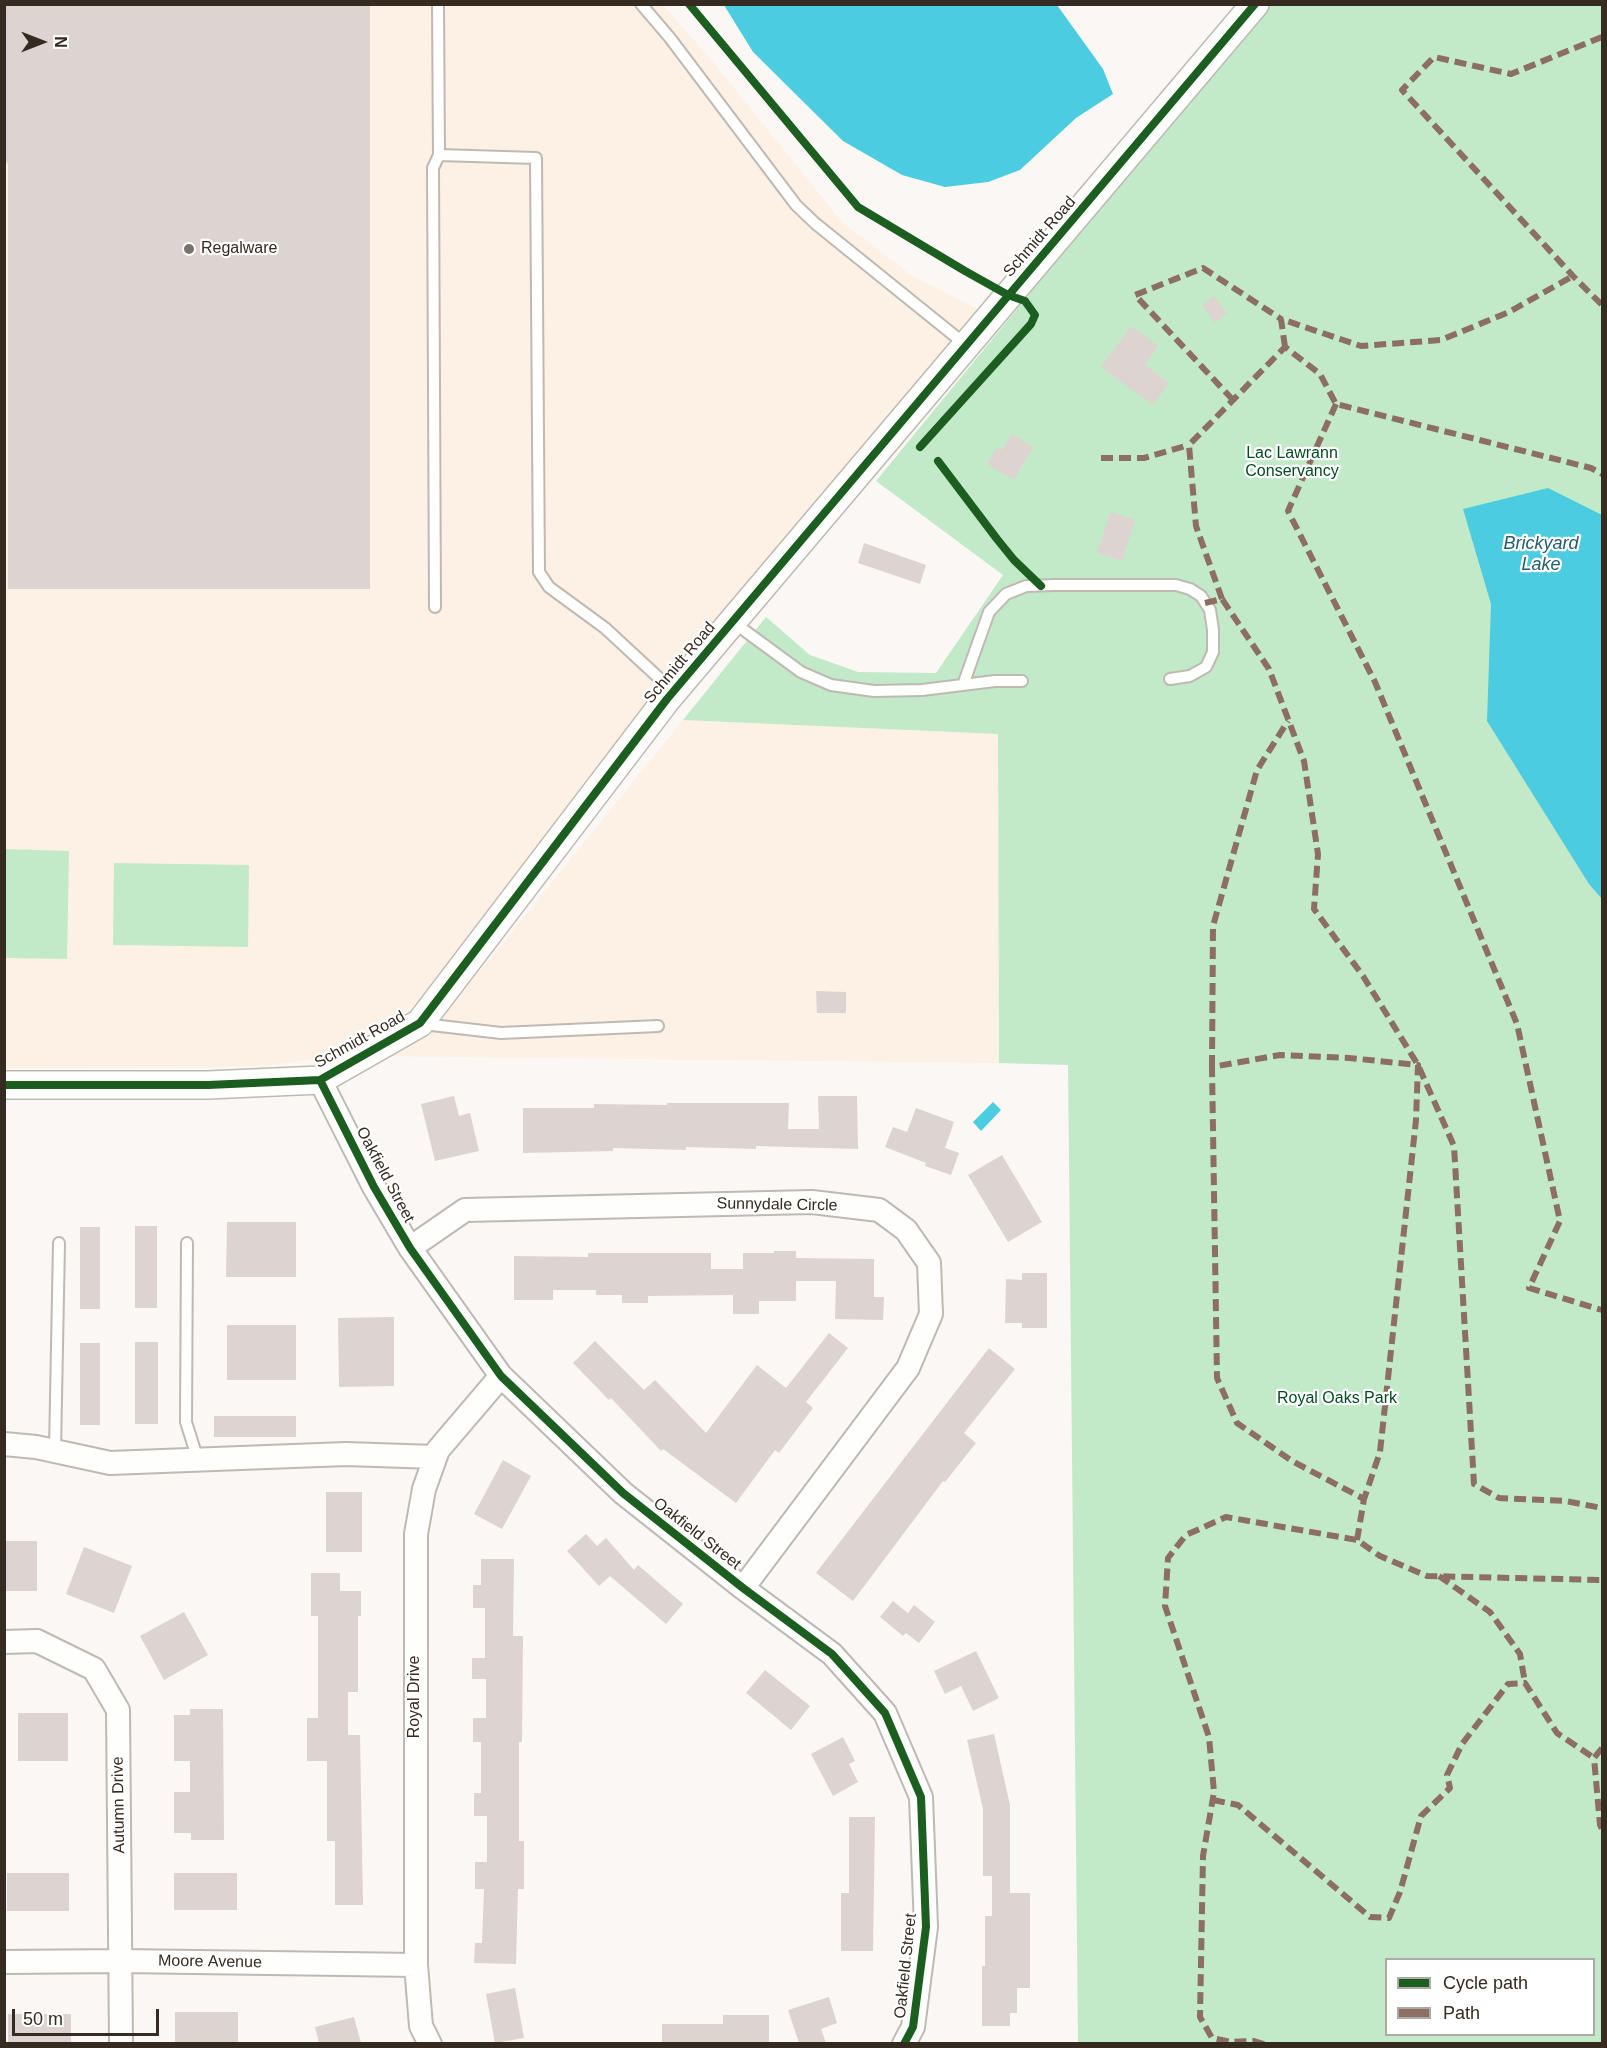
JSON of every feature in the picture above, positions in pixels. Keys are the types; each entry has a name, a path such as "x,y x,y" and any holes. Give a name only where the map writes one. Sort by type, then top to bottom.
{"street":[{"name":"Schmidt Road","path":"4,1085 208,1085 320,1080 420,1023 673,691 1255,4"},
{"name":"Oakfield Street","path":"320,1080 374,1187 410,1248 501,1376 623,1493 743,1588 832,1654 885,1713 921,1797 926,1927 913,2027 904,2043"},
{"name":"Sunnydale Circle","path":"410,1248 465,1210 812,1202 879,1210 906,1230 928,1263 931,1314 908,1368 743,1588"},
{"name":"Royal Drive","path":"429,2043 421,2026 416,1965 416,1534 424,1489 438,1450 501,1376"},
{"path":"4,1444 55,1450 110,1463 346,1454 435,1457"},
{"name":"Autumn Drive","path":"4,1642 37,1641 94,1670 118,1710 121,2043"},
{"name":"Moore Avenue","path":"4,1962 121,1960 416,1965"}],"lane":[{"path":"435,607 433,168 439,155 438,4"},
{"path":"641,4 670,38 796,205 816,224 966,345"},
{"path":"439,155 536,158 539,572 549,587 605,628 673,691"},
{"path":"963,685 989,612 1006,594 1026,586 1055,585 1176,585 1190,588 1201,596 1209,610 1213,630 1213,652 1206,667 1190,676 1170,679"},
{"path":"733,621 801,672 831,685 874,691 922,690 995,681 1022,681"},
{"path":"420,1023 501,1033 658,1026"},
{"path":"55,1450 59,1243"},
{"path":"187,1243 186,1422 198,1460"}],"shaded area":[{"path":"4,5 663,5 713,62 842,222 911,275 979,310 436,985 409,1009 374,1033 338,1050 311,1059 271,1065 214,1067 5,1068"},
{"path":"683,720 998,734 999,1063 379,1056 447,1006 487,963"}],"green space":[{"path":"1266,5 1602,5 1602,2043 1078,2043 1068,1065 999,1063 998,734 683,720 766,617 810,655 858,672 936,673 1003,575 876,481"},
{"path":"5,849 69,851 67,959 5,958"},
{"path":"114,863 249,865 248,947 113,945"}],"water":[{"path":"724,5 1057,5 1103,69 1113,94 1076,118 1020,170 988,182 945,187 902,175 843,141 753,52"},
{"name":"Brickyard Lake","path":"1548,488 1602,515 1602,899 1589,884 1487,721 1491,604 1463,509"},
{"path":"993,1102 1001,1110 981,1131 973,1122"}],"building":[{"name":"Regalware","path":"4,4 370,4 370,589 8,589 8,164 4,160"},
{"path":"1214,296 1227,313 1215,323 1202,305"},
{"path":"1131,326 1158,346 1145,365 1169,383 1153,405 1101,367"},
{"path":"1012,434 1033,447 1014,480 987,464 997,447 1002,450"},
{"path":"1111,512 1135,520 1122,561 1097,553"},
{"path":"864,543 926,565 920,584 858,563"},
{"path":"816,991 846,992 846,1013 817,1013"},
{"path":"454,1096 459,1116 470,1113 479,1151 435,1161 421,1104"},
{"path":"818,1096 857,1096 858,1149 756,1146 756,1149 613,1148 613,1151 523,1153 523,1108 594,1108 594,1104 789,1103 788,1129 819,1129"},
{"path":"916,1108 954,1122 945,1148 959,1153 951,1175 925,1166 926,1163 885,1147 893,1127 907,1132"},
{"path":"1002,1155 1042,1222 1008,1242 968,1175"},
{"path":"227,1222 296,1222 296,1277 226,1277"},
{"path":"135,1226 157,1226 157,1308 135,1308"},
{"path":"80,1227 100,1227 100,1309 80,1309"},
{"path":"774,1251 796,1251 796,1258 874,1259 874,1297 884,1297 883,1320 835,1319 836,1281 796,1281 796,1301 759,1301 759,1314 733,1314 733,1295 648,1296 648,1303 622,1303 622,1295 596,1295 596,1290 553,1290 553,1300 514,1300 514,1256 588,1257 588,1253 711,1253 711,1269 743,1269 743,1253 774,1253"},
{"path":"1022,1273 1047,1273 1047,1328 1022,1328 1022,1323 1005,1323 1006,1279 1022,1280"},
{"path":"394,1317 394,1386 339,1387 338,1318"},
{"path":"227,1325 296,1325 296,1380 227,1380"},
{"path":"829,1333 848,1348 806,1402 813,1408 779,1453 775,1450 736,1503 663,1449 661,1451 611,1398 609,1400 573,1363 595,1341 644,1390 655,1380 706,1433 757,1365 786,1388"},
{"path":"135,1342 158,1342 158,1424 135,1424"},
{"path":"80,1343 100,1343 100,1425 80,1425"},
{"path":"989,1348 1015,1369 964,1433 976,1443 945,1482 943,1481 853,1601 816,1573"},
{"path":"214,1416 296,1416 296,1437 214,1437"},
{"path":"503,1460 531,1476 502,1529 474,1514"},
{"path":"326,1492 362,1492 362,1552 326,1552"},
{"path":"586,1534 597,1546 606,1538 634,1570 638,1565 683,1604 666,1624 610,1576 599,1586 567,1551"},
{"path":"4,1541 37,1541 37,1591 4,1591"},
{"path":"84,1547 132,1566 114,1613 66,1594"},
{"path":"481,1559 514,1559 513,1636 523,1636 522,1742 519,1742 519,1841 524,1841 524,1889 518,1889 516,1964 474,1963 475,1943 482,1943 484,1889 475,1889 475,1862 487,1862 487,1816 474,1816 474,1793 481,1793 481,1742 473,1742 473,1718 486,1718 486,1679 472,1679 472,1658 485,1658 485,1608 473,1608 473,1585 481,1585"},
{"path":"311,1573 340,1573 340,1591 361,1591 361,1616 358,1616 358,1692 348,1692 348,1735 360,1735 363,1905 335,1905 335,1841 327,1841 327,1761 307,1761 307,1718 318,1718 318,1616 311,1616"},
{"path":"893,1601 908,1613 914,1605 935,1622 919,1643 906,1633 903,1636 880,1617"},
{"path":"184,1612 208,1655 164,1680 140,1636"},
{"path":"976,1651 999,1698 973,1711 961,1686 945,1694 934,1671"},
{"path":"765,1670 810,1706 791,1730 746,1693"},
{"path":"190,1709 223,1709 224,1840 191,1840 191,1833 174,1833 174,1792 190,1792 190,1761 174,1761 174,1715 190,1715"},
{"path":"18,1713 68,1713 68,1761 18,1761"},
{"path":"994,1734 1010,1805 1010,1893 1030,1893 1030,1988 1017,1988 1017,2013 1010,2013 1010,2026 982,2026 985,1916 992,1916 992,1876 983,1876 983,1809 967,1740"},
{"path":"843,1737 855,1761 849,1764 858,1782 833,1796 811,1754"},
{"path":"849,1817 875,1817 873,1951 841,1951 841,1893 849,1893"},
{"path":"7,1873 69,1873 69,1911 7,1911"},
{"path":"174,1873 237,1873 237,1910 174,1910"},
{"path":"515,1988 524,2038 495,2043 486,1994"},
{"path":"829,1997 837,2023 821,2029 826,2043 799,2043 788,2010"},
{"path":"175,2012 238,2012 238,2043 175,2043"},
{"path":"8,2014 71,2014 71,2043 8,2043"},
{"path":"723,2015 769,2015 769,2043 662,2043 662,2024 723,2024"},
{"path":"354,2017 361,2043 319,2043 315,2027"}],"marked path":[{"path":"1602,37 1511,74 1434,57 1402,90 1602,305"},
{"path":"1233,400 1135,295 1203,268 1281,319"},
{"path":"1285,347 1281,319 1361,346 1441,340 1509,312 1573,276"},
{"path":"1222,599 1196,526 1189,445 1285,347 1320,374 1336,404 1591,468 1602,474"},
{"path":"1336,404 1288,511 1375,682 1517,1024 1560,1221 1529,1288 1602,1310"},
{"path":"1101,458 1144,458 1189,445"},
{"path":"1205,603 1222,599 1269,669 1304,761 1318,854 1314,909 1363,976 1418,1065 1454,1146 1474,1484 1499,1498 1565,1501 1602,1508"},
{"path":"1212,1067 1213,926 1257,770 1288,721"},
{"path":"1357,1540 1364,1499 1292,1461 1237,1423 1217,1378 1212,1067 1280,1055 1349,1058 1418,1065 1416,1120 1380,1452 1364,1499"},
{"path":"1264,2044 1254,2041 1231,2042 1212,2038 1200,2017 1203,1856 1214,1792 1209,1737 1165,1606 1168,1558 1186,1535 1226,1517 1357,1540 1380,1556 1427,1576 1602,1580"},
{"path":"1439,1576 1490,1612 1520,1654 1525,1683"},
{"path":"1213,1800 1238,1805 1370,1917 1389,1918 1400,1892 1421,1816 1450,1788 1447,1775 1462,1744 1508,1684 1525,1683 1557,1733 1594,1758"},
{"path":"1602,1748 1594,1758 1602,1829"}],"cycle path":[{"path":"689,4 858,207 965,271 1008,295 1025,301 1035,315 1031,324 920,447"},
{"path":"4,1085 208,1085 320,1080 420,1023 667,699 1255,4"},
{"path":"938,461 1014,560 1041,586"},
{"path":"320,1080 374,1187 410,1248 501,1376 623,1493 743,1588 832,1654 885,1713 921,1797 926,1927 913,2027 904,2044"}],"place":[{"name":"Regalware","path":"189,249"}],"park label":[{"name":"Lac Lawrann Conservancy","path":"1292,463"},
{"name":"Royal Oaks Park","path":"1337,1399"}]}
